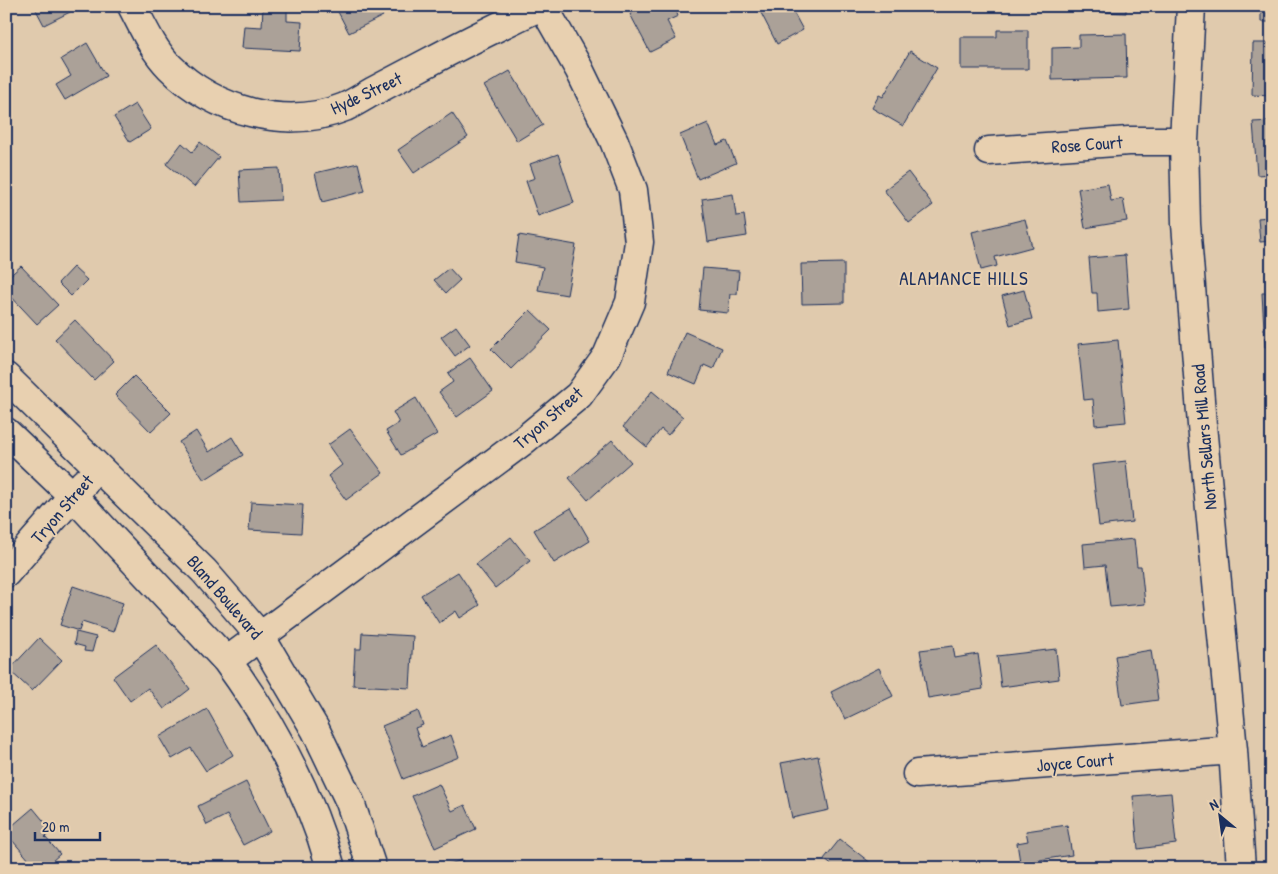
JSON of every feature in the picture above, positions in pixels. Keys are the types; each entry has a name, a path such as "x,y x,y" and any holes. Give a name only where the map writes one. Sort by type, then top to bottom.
{"street":[{"name":"Hyde Street","path":"132,6 154,47 170,67 192,86 217,101 244,111 273,116 302,117 345,107 476,37 542,6"},
{"name":"Tryon Street","path":"228,661 522,441 578,395 607,356 630,302 639,242 634,190 610,133 579,69 542,6"},
{"name":"North Sellars Mill Road","path":"1191,6 1184,141 1186,224 1202,425 1233,750 1241,868"},
{"name":"Rose Court","path":"989,151 1128,141 1184,141"},
{"name":"Bland Boulevard","path":"6,377 204,571 260,636 315,729 350,802 372,868"},
{"path":"6,432 72,496 228,661 280,742 310,804 332,868"},
{"name":"Tryon Street","path":"6,573 98,467"},
{"name":"Joyce Court","path":"917,774 1233,750"}],"building":[{"path":"34,6 67,6 70,12 44,25"},
{"path":"263,6 287,6 287,21 302,22 300,51 242,48 244,26 262,27"},
{"path":"335,6 377,6 383,16 349,33"},
{"path":"645,6 674,6 678,16 667,21 676,39 650,52 630,14"},
{"path":"769,6 790,6 803,30 777,44 760,11"},
{"path":"1102,6 1126,6 1126,13 1102,12"},
{"path":"1261,6 1272,6 1272,22 1261,22"},
{"path":"997,30 1028,30 1028,69 961,69 961,37 997,37"},
{"path":"1126,34 1127,78 1052,80 1052,48 1079,47 1079,35"},
{"path":"87,43 106,76 65,100 56,85 71,76 61,59"},
{"path":"1253,43 1272,43 1272,96 1252,95"},
{"path":"910,51 937,68 903,126 872,108 879,95 883,97"},
{"path":"510,71 543,125 517,141 484,86"},
{"path":"135,104 151,129 130,142 114,117"},
{"path":"452,113 468,137 414,173 398,150"},
{"path":"1272,121 1272,174 1257,175 1253,122"},
{"path":"708,123 717,145 727,141 736,163 698,179 680,135"},
{"path":"200,142 219,157 194,187 166,164 182,143 192,152"},
{"path":"558,154 574,203 538,216 526,181 535,178 530,164"},
{"path":"358,163 365,191 322,202 315,173"},
{"path":"279,168 281,200 241,202 239,170"},
{"path":"908,172 933,205 909,223 884,190"},
{"path":"1108,184 1111,201 1123,199 1127,221 1085,228 1078,189"},
{"path":"733,194 736,216 744,215 747,236 708,242 702,199"},
{"path":"1268,199 1272,199 1272,241 1260,242 1258,218 1269,217"},
{"path":"1025,219 1032,247 995,257 997,266 981,270 972,232"},
{"path":"519,235 576,245 567,295 538,290 543,267 515,262"},
{"path":"1125,255 1129,309 1098,312 1097,293 1092,293 1089,258"},
{"path":"844,263 844,303 802,304 801,264"},
{"path":"21,266 58,305 37,324 6,291 6,279"},
{"path":"73,267 87,280 71,296 58,283"},
{"path":"449,268 460,280 446,293 434,280"},
{"path":"703,268 739,271 737,294 730,294 728,313 699,310"},
{"path":"1024,290 1032,319 1010,325 1002,296"},
{"path":"1262,293 1272,293 1272,347 1265,347"},
{"path":"530,310 551,330 511,369 491,349"},
{"path":"75,320 114,361 94,380 55,339"},
{"path":"456,326 470,345 455,356 441,337"},
{"path":"685,332 722,348 713,369 704,365 696,384 668,372"},
{"path":"1118,340 1126,422 1095,425 1093,399 1084,400 1078,344"},
{"path":"470,358 493,391 457,417 439,392 453,382 448,373"},
{"path":"134,376 171,413 151,432 115,395"},
{"path":"652,391 683,417 668,435 661,429 647,447 623,427"},
{"path":"416,398 437,434 401,455 386,431 399,423 393,412"},
{"path":"350,429 383,473 346,500 328,476 342,465 328,445"},
{"path":"196,431 209,452 232,437 243,455 204,480 179,442"},
{"path":"612,440 631,462 588,500 569,478"},
{"path":"1126,461 1132,522 1099,526 1092,465"},
{"path":"251,502 303,505 301,533 249,530"},
{"path":"571,508 590,541 554,563 534,530"},
{"path":"511,537 530,561 495,588 476,564"},
{"path":"1134,539 1137,566 1141,566 1145,604 1110,607 1105,565 1085,567 1083,544"},
{"path":"458,572 480,605 460,618 456,611 439,623 421,595"},
{"path":"73,586 123,603 113,632 82,622 79,631 60,625"},
{"path":"76,632 96,637 92,652 84,651 85,647 74,644"},
{"path":"362,633 413,636 410,688 353,685 355,649 361,649"},
{"path":"39,638 62,660 32,691 9,670"},
{"path":"156,645 190,689 164,709 148,688 130,701 113,677"},
{"path":"953,646 955,658 978,654 983,689 928,698 920,650"},
{"path":"1056,649 1059,679 1001,687 997,656"},
{"path":"1151,650 1158,700 1122,705 1115,656"},
{"path":"879,668 893,696 845,719 831,692"},
{"path":"207,709 233,755 206,771 191,748 172,759 159,737"},
{"path":"418,711 423,725 415,728 422,747 451,735 459,757 403,779 382,726"},
{"path":"818,756 829,810 792,818 781,763"},
{"path":"246,782 270,831 243,845 227,815 207,825 198,806"},
{"path":"439,784 452,811 465,805 476,829 435,848 412,796"},
{"path":"1171,793 1176,844 1138,849 1133,796"},
{"path":"33,808 52,831 45,837 60,854 44,868 36,868 6,833"},
{"path":"1067,825 1072,855 1033,861 1034,868 1021,868 1017,843 1028,841 1026,831"},
{"path":"840,839 877,868 835,868 824,859"},
{"path":"462,860 465,868 437,868"}],"district":[{"name":"ALAMANCE HILLS","path":"964,278"}]}
